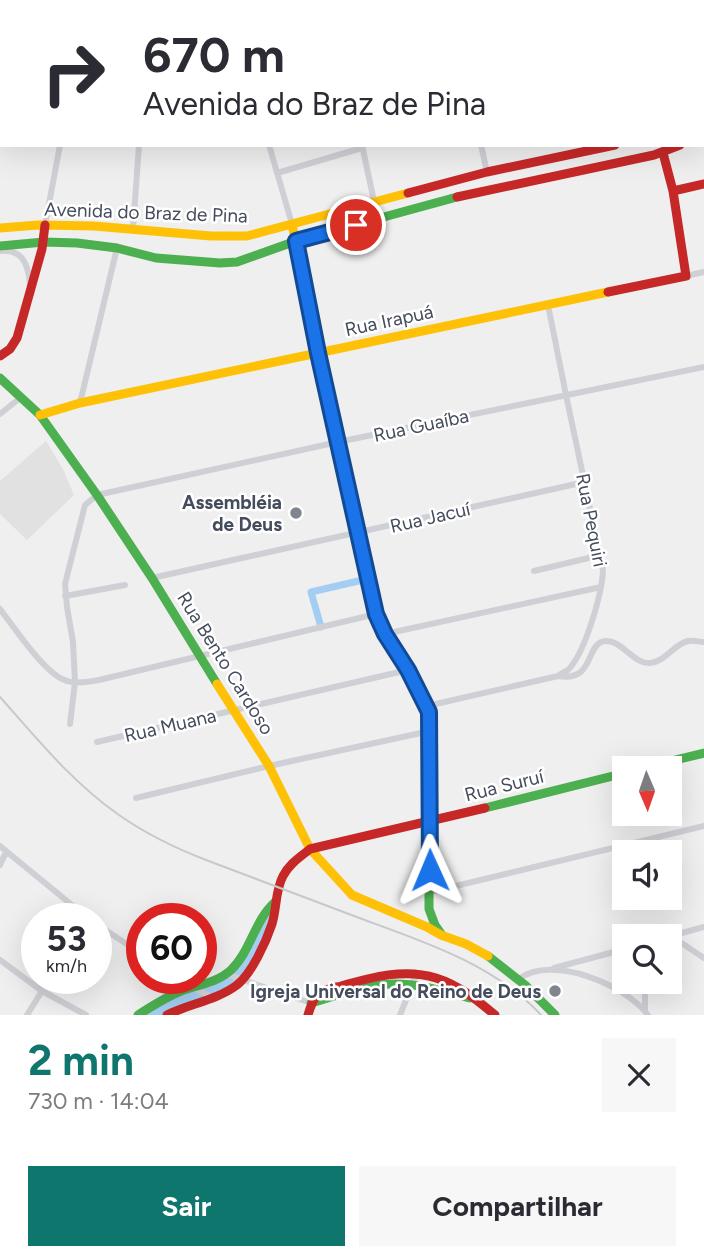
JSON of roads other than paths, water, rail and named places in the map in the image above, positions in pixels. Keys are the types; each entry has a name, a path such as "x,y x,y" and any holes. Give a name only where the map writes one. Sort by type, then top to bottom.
{"main road":[{"name":"Avenida do Braz de Pina","path":"0,228 46,225 231,237 264,233 487,172 606,147"},
{"name":"Avenida do Braz de Pina","path":"0,246 44,242 77,243 117,248 156,258 229,263 245,260 296,241 481,192 663,153 676,147"},
{"path":"663,153 673,191 685,276"},
{"path":"673,191 704,184"},
{"path":"292,224 376,614 385,634 408,670 429,718 429,909 424,919 416,922"},
{"path":"0,356 8,353 13,346 44,242 46,225"},
{"name":"Rua Irapuá","path":"40,415 80,403 685,276"},
{"name":"Rua Bento Cardoso","path":"0,378 40,415 152,578 269,766 310,849 352,895 480,952 519,979 555,1015"},
{"path":"682,758 704,752"},
{"name":"Rua Suruí","path":"310,849 612,776"},
{"path":"167,1015 209,996 224,993 249,971 272,924 275,902 286,870 293,861 310,849"},
{"path":"217,980 228,975 238,963 266,910 275,902"},
{"path":"429,909 442,935"},
{"path":"308,1015 311,1003 323,991 390,974 417,973 437,977 454,985 495,1015"},
{"path":"311,1003 382,985 397,984 476,1000"},
{"path":"138,1015 166,998 179,994"}],"street":[{"path":"46,225 60,147"},
{"path":"133,229 139,147"},
{"path":"270,147 292,224"},
{"path":"277,173 359,147"},
{"path":"362,147 374,201"},
{"path":"481,147 487,172"},
{"path":"80,403 117,248"},
{"path":"0,251 8,250 21,257 28,270 31,289"},
{"name":"Rua Irapuá","path":"685,276 704,272"},
{"name":"Rua Pequiri","path":"548,305 603,570 601,587 582,648 567,671 558,676"},
{"name":"Rua Guaíba","path":"97,495 338,442 704,367"},
{"path":"0,414 20,398"},
{"name":"Rua Jacuí","path":"152,578 585,482"},
{"path":"70,724 75,682 73,642 65,597 67,573 85,505 97,495"},
{"path":"534,571 601,555"},
{"path":"65,597 125,584"},
{"path":"385,634 601,587"},
{"path":"0,609 47,668 57,677 75,682 99,680 376,614"},
{"path":"426,706 535,680 578,674 589,662 598,643 611,642 639,660 651,663 685,642 704,642"},
{"name":"Rua Muana","path":"97,741 408,670"},
{"path":"136,799 269,766 430,731"},
{"path":"430,892 704,826"},
{"path":"0,865 3,849 69,903"},
{"path":"682,933 704,927"},
{"path":"682,944 704,958"},
{"path":"519,979 530,973 612,952"},
{"path":"0,960 21,976"},
{"path":"548,969 571,972 600,981 621,992 647,1013"},
{"path":"400,1015 417,973"},
{"path":"228,975 311,1003"},
{"path":"27,1015 40,994"},
{"path":"48,994 86,1015"},
{"path":"205,994 209,996"},
{"path":"646,994 647,1013"}],"waterway":[{"path":"321,627 311,592 367,579"},
{"path":"153,1015 216,988 232,977 250,954 266,919"}],"railway":[{"path":"0,697 71,775 102,802 140,828 194,855 458,957 502,982 523,997 541,1015"}],"place":[{"name":"Assembléia de Deus","path":"296,513"},
{"name":"Igreja Universal do Reino de Deus","path":"555,991"}]}
